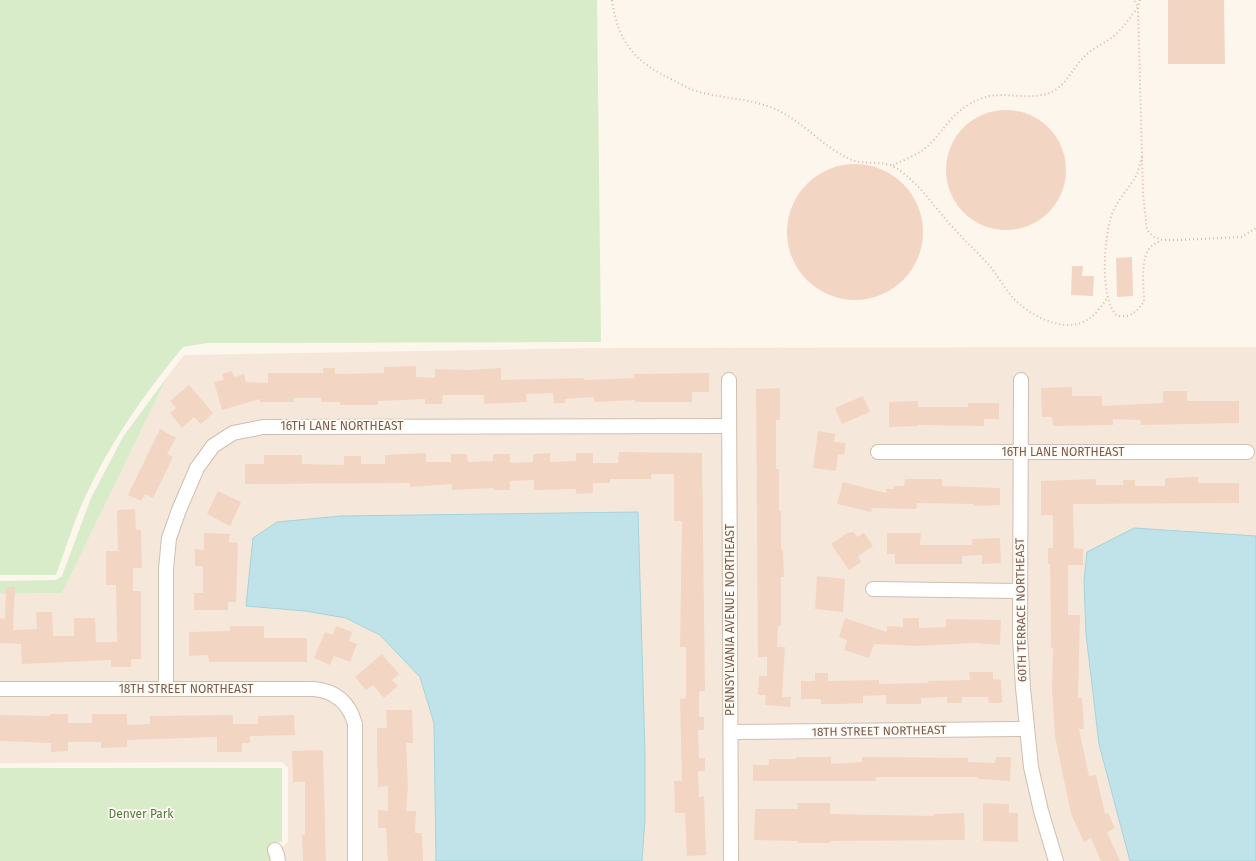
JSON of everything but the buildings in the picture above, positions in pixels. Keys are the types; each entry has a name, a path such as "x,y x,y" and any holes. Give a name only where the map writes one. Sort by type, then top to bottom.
{"street":[{"name":"PENNSYLVANIA AVENUE NORTHEAST","path":"729,380 731,861"},
{"name":"60TH TERRACE NORTHEAST","path":"1021,380 1020,637 1026,729 1031,767 1041,811 1056,861"},
{"name":"16TH LANE NORTHEAST","path":"166,688 166,569 168,538 197,468 213,446 233,433 263,427 729,426"},
{"name":"16TH LANE NORTHEAST","path":"878,452 1247,452"},
{"path":"873,590 1020,591"},
{"name":"18TH STREET NORTHEAST","path":"0,689 166,688 324,690 334,693 352,713 355,724 355,861"},
{"name":"18TH STREET NORTHEAST","path":"731,732 1026,729"}],"path":[{"path":"612,0 614,13 621,34 631,51 643,64 693,90 748,100 784,113 840,154 854,160 892,165 912,179 950,225 999,277 1013,297 1040,319 1053,324 1076,325 1085,322 1094,314 1108,297"},
{"path":"1134,0 1138,7"},
{"path":"1140,0 1138,7 1144,217 1147,230 1154,237 1163,240"},
{"path":"892,165 923,150 954,116 967,105 985,96 1040,96 1053,93 1070,77 1072,70 1085,56 1118,31 1138,7"},
{"path":"1142,154 1137,174 1117,204 1106,234 1109,305 1117,316 1132,316 1144,302 1144,257 1149,247 1154,242 1163,240 1242,237 1256,228"}],"shaded area":[{"path":"1256,347 1256,536 1235,535 1086,634 1099,744 1130,861 1064,861 1048,809 1038,766 1030,688 1027,637 1027,458 1254,458 1254,446 1027,446 1028,374 1014,374 1013,446 871,446 871,458 1013,458 1013,585 867,583 866,595 1013,598 1013,637 1019,723 738,726 736,373 722,374 722,420 231,427 209,441 191,465 162,536 159,569 159,682 0,683 0,594 62,593 167,377 184,355 598,348"},
{"path":"722,432 725,861 642,861 645,819 645,752 638,512 305,611 346,618 380,635 420,677 434,723 436,861 362,861 362,718 353,703 339,689 314,682 173,682 173,570 176,539 203,471 218,450 236,439 264,433"},
{"path":"0,695 323,696 336,703 345,715 348,724 348,861 277,861 277,847 282,847 288,842 288,768 282,762 0,763"},
{"path":"1020,736 1025,768 1049,861 738,861 738,738"}],"green space":[{"path":"0,0 597,0 601,342 207,343 183,347 142,400 106,456 74,524 56,575 0,575"},
{"path":"167,377 62,593 0,594 0,581 56,580 62,576 91,498 123,437"},
{"name":"Denver Park","path":"0,768 282,768 282,842 271,842 271,861 0,861"}],"water":[{"path":"638,512 645,752 645,819 642,861 436,861 434,723 420,677 380,635 346,618 305,611 246,606 253,538 277,522 341,516"},
{"path":"1134,528 1256,536 1256,861 1130,861 1099,744 1086,634 1084,581 1087,552"}]}
